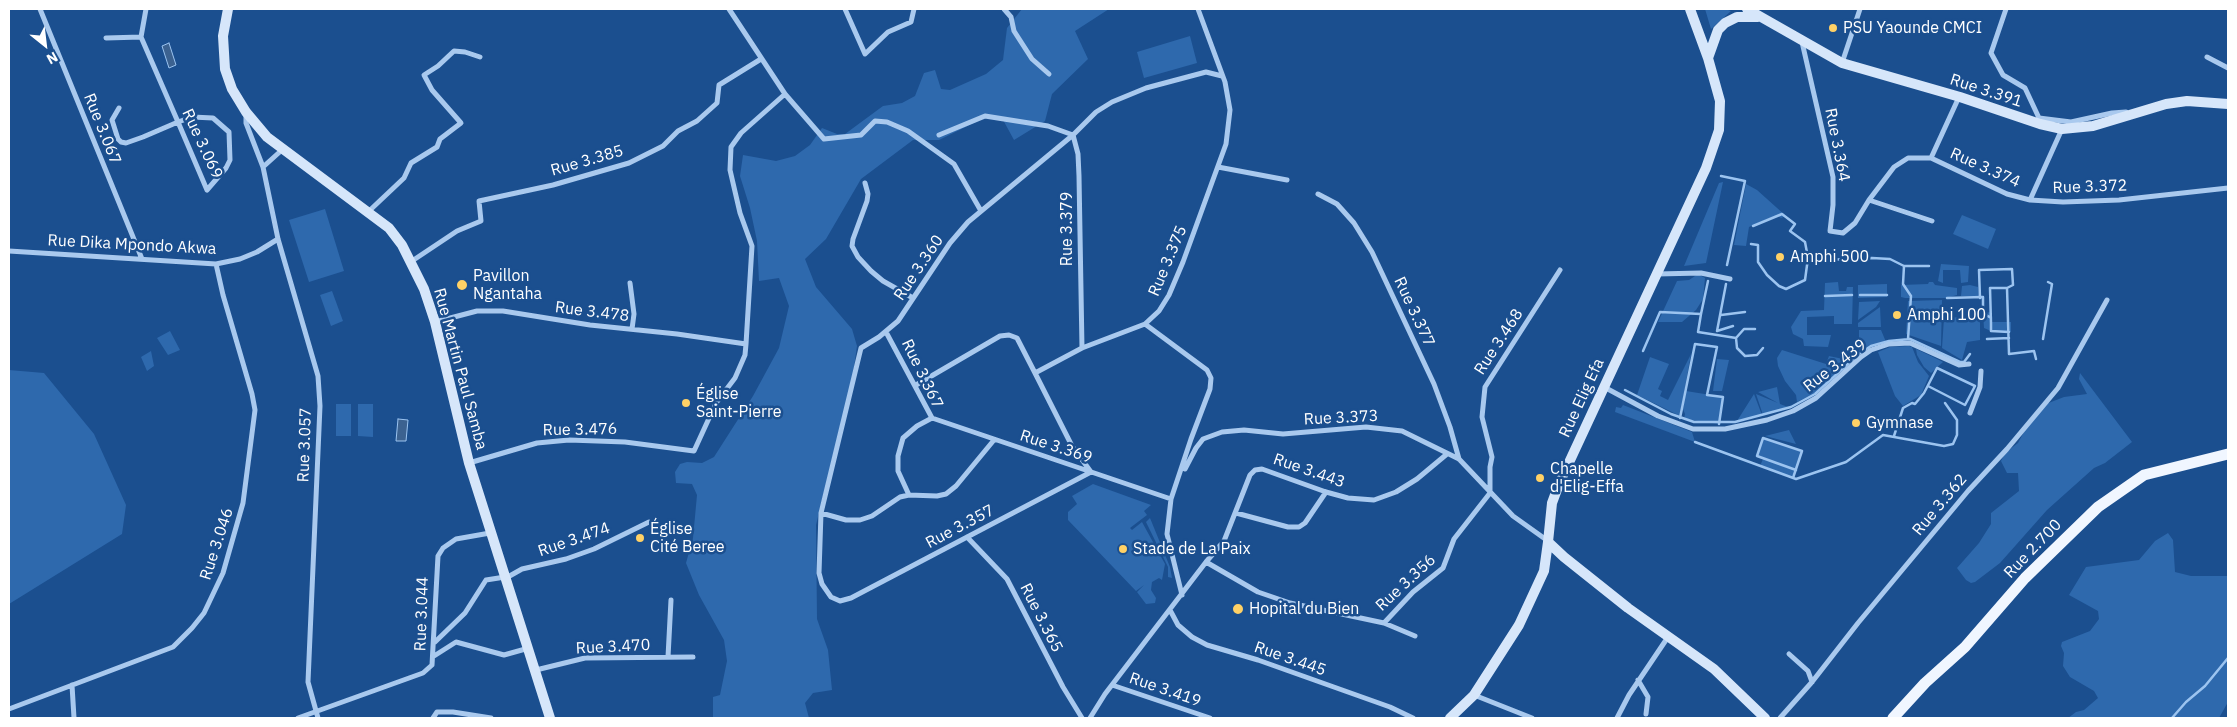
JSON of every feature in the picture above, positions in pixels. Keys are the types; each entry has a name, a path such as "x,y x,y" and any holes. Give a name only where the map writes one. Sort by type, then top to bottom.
{"main road":[{"name":"Rue Martin Paul Samba","path":"228,9 223,36 225,69 232,89 246,112 267,137 388,228 412,261 435,322 469,463 550,718"},
{"name":"Rue Elig Efa","path":"1450,718 1474,695 1519,624 1534,596 1544,572 1552,503 1706,168 1719,130 1720,101 1708,58 1690,9"},
{"name":"Rue 3.391","path":"1747,9 1842,63 1960,97 2040,124 2062,129 2093,126 2166,104 2187,101 2228,104"},
{"path":"1708,58 1718,30 1725,23 1746,15 1764,18"},
{"name":"Rue 2.700","path":"1893,718 1925,683 1965,648 2025,578 2098,507 2144,475 2228,454"},
{"path":"1548,542 1582,572 1714,669 1765,718"}],"street":[{"name":"Rue 3.067","path":"40,9 142,259"},
{"path":"106,38 141,37 146,9"},
{"path":"729,9 785,94 824,139 861,136 875,121 887,122 908,131 954,164 981,211"},
{"path":"845,9 865,54 888,32 911,22 914,9"},
{"path":"1004,9 1011,17 1014,31 1032,59 1049,74"},
{"name":"Rue 3.375","path":"1145,324 1159,311 1169,295 1184,262 1226,144 1230,110 1225,82 1198,9"},
{"path":"1842,63 1860,9"},
{"path":"2006,9 1991,53 2003,75 2024,88 2039,118 2071,122 2112,113 2141,111"},
{"name":"Rue 3.069","path":"141,37 207,190 221,176 230,160 229,132 213,118 192,117"},
{"name":"Rue 3.364","path":"1802,41 1833,177 1834,205 1830,231 1843,233 1855,223 1868,200"},
{"path":"368,212 404,178 411,164 436,147 440,139 461,123 432,90 424,74 438,66 454,51 480,57"},
{"path":"2207,58 2228,68"},
{"name":"Rue 3.385","path":"412,261 458,231 481,221 479,201 553,185 630,163 663,146 678,131 697,121 717,103 719,85 761,59"},
{"name":"Rue 3.360","path":"840,602 831,598 822,584 819,574 821,513 861,348 886,332 898,321 950,243 968,222 1073,135 1096,112 1112,102 1146,88 1206,72 1222,76"},
{"path":"746,344 752,246 740,213 730,170 731,147 741,133 785,94"},
{"name":"Rue 3.374","path":"1931,158 1960,97"},
{"name":"Rue 3.067","path":"120,108 112,120 118,139 126,143 192,117"},
{"name":"Rue 3.057","path":"246,112 246,123 263,167 278,239 318,376 320,406 308,682 318,718"},
{"path":"939,135 985,116 1048,126 1073,135"},
{"name":"Rue 3.372","path":"2062,129 2030,200 2063,202 2120,200 2228,188"},
{"name":"Rue 3.379","path":"1073,135 1078,154 1080,176 1082,348"},
{"path":"263,167 284,149"},
{"name":"Rue 3.374","path":"1868,200 1894,167 1908,158 1931,158 2007,194 2030,200"},
{"path":"1218,167 1287,180"},
{"path":"865,183 868,194 867,202 852,246 858,257 871,272 913,298"},
{"name":"Rue 3.377","path":"1318,194 1336,204 1354,223 1372,252 1434,384 1450,427 1459,459"},
{"path":"1868,200 1932,220"},
{"name":"Rue Dika Mpondo Akwa","path":"9,251 216,264 240,259 257,252 278,239"},
{"name":"Rue 3.046","path":"9,709 173,647 204,613 223,573 243,503 254,410 252,394 223,295 216,264"},
{"name":"Rue 3.468","path":"1490,493 1492,457 1482,417 1482,392 1560,270"},
{"path":"1656,274 1701,273 1730,279"},
{"path":"630,283 634,314 632,329"},
{"name":"Rue 3.362","path":"1780,718 1812,682 1849,634 1968,491 2007,449 2058,388 2106,300"},
{"name":"Rue 3.478","path":"435,322 477,312 502,311 590,325 746,344"},
{"path":"1035,373 1082,348 1145,324 1207,370 1211,378 1210,389 1171,499 1167,534 1182,595"},
{"name":"Rue 3.367","path":"886,332 932,418 917,426 903,438 898,456 898,471 909,495"},
{"path":"916,385 1000,336 1009,335 1017,338 1072,446 1091,472"},
{"name":"Rue 3.439","path":"1604,387 1658,416 1693,429 1725,429 1767,420 1793,411 1816,398 1871,350 1889,344 1910,342 1959,365 1969,364"},
{"name":"Rue 3.476","path":"469,463 537,443 569,440 625,442 694,451 716,403 735,378 745,355 746,344"},
{"path":"1970,413 1980,387 1981,371"},
{"name":"Rue 3.369","path":"932,418 1171,499"},
{"name":"Rue 3.373","path":"1179,479 1203,439 1222,432 1283,434 1366,427 1402,431 1459,459 1513,516 1548,542"},
{"path":"821,513 846,520 860,520 872,516 890,501 900,496 937,496 946,494 956,486 994,440"},
{"name":"Rue 3.443","path":"1206,562 1224,541 1250,475 1255,470 1262,469 1348,498 1374,500 1403,488 1447,454"},
{"name":"Rue 3.357","path":"840,602 860,594 1091,472"},
{"path":"1236,513 1288,527 1299,526 1306,523 1326,492"},
{"name":"Rue 3.356","path":"1206,562 1258,592 1290,603 1384,623 1408,596 1444,568 1454,539 1490,493"},
{"name":"Rue 3.474","path":"435,642 466,613 486,580 505,577 522,570 566,559 594,549 649,522"},
{"name":"Rue 3.044","path":"316,712 423,673 432,665 435,642 438,556 444,548 456,539 490,533"},
{"name":"Rue 3.365","path":"967,537 1007,580 1058,679 1082,718"},
{"path":"1090,718 1112,685 1206,562"},
{"path":"668,657 671,600"},
{"name":"Rue 3.445","path":"1170,610 1178,625 1192,637 1207,645 1258,660 1413,718"},
{"path":"1384,623 1414,636"},
{"path":"1617,718 1638,680 1668,637"},
{"path":"434,656 456,642 504,655 529,648"},
{"path":"1789,654 1808,671 1812,682"},
{"name":"Rue 3.470","path":"536,670 585,658 693,656"},
{"path":"1638,680 1648,697 1646,714"},
{"path":"72,685 74,718"},
{"name":"Rue 3.419","path":"1112,685 1210,718"},
{"path":"1474,695 1532,718"},
{"path":"298,718 316,712"},
{"path":"433,718 437,712 453,712 491,718"}],"shaded area":[{"path":"1022,9 1109,9 1075,31 1088,59 1052,94 1045,121 1014,140 1002,118 986,117 939,140 913,140 861,179 826,239 805,259 816,287 852,329 857,346 853,374 816,525 817,619 828,650 832,690 813,693 805,703 809,718 713,718 713,697 720,695 727,661 724,640 699,595 686,563 693,538 697,495 692,484 676,483 675,472 680,464 687,462 702,463 714,457 753,396 779,348 789,306 779,278 759,281 757,241 750,208 740,176 743,155 776,161 795,156 810,145 822,128 837,134 845,134 883,106 902,103 915,96 924,73 935,70 941,89 950,90 986,74 1003,60 1007,28"},
{"path":"1705,9 1725,9 1731,11 1711,29"},
{"path":"1190,36 1197,63 1144,78 1137,52"},
{"path":"169,43 176,65 169,68 162,46"},
{"path":"1723,182 1706,263 1684,266 1719,183"},
{"path":"1746,184 1757,190 1786,216 1767,219 1749,227 1746,246 1734,245"},
{"path":"325,209 344,271 309,282 289,220"},
{"path":"1962,215 1996,229 1988,249 1953,234"},
{"path":"1941,264 1969,266 1968,282 1961,283 1960,270 1943,270 1943,283 1938,281"},
{"path":"1698,274 1705,278 1703,299 1696,310 1682,322 1658,322 1677,281 1689,280"},
{"path":"1838,282 1839,291 1846,291 1847,287 1853,287 1852,324 1834,324 1834,316 1807,317 1807,335 1831,335 1828,347 1804,346 1803,339 1793,334 1791,327 1801,311 1824,310 1825,283"},
{"path":"1933,282 1935,285 1957,288 1957,295 1946,298 1901,297 1901,285 1928,284"},
{"path":"1887,284 1887,297 1858,298 1858,285"},
{"path":"1962,286 1978,287 1979,296 1961,296"},
{"path":"332,291 343,321 331,326 320,295"},
{"path":"1942,300 1941,346 1906,334 1908,301"},
{"path":"1880,301 1876,307 1858,320 1859,302"},
{"path":"1880,307 1881,327 1858,327 1858,323"},
{"path":"1991,312 1991,322 2011,322 2011,332 1991,331 1984,328 1983,313"},
{"path":"1980,316 1980,340 1967,342 1962,360 1942,348 1944,318"},
{"path":"1859,330 1881,330 1886,342 1871,346 1859,354"},
{"path":"170,331 180,350 168,355 157,338"},
{"path":"1890,347 1912,347 1918,362 1929,376 1921,395 1903,406 1895,396 1878,352"},
{"path":"1916,349 1943,362 1931,373 1924,367 1917,355"},
{"path":"1782,350 1826,364 1829,356 1843,359 1845,362 1831,380 1815,393 1797,402 1796,395 1785,381 1778,366 1777,358"},
{"path":"151,351 154,366 147,371 141,357"},
{"path":"1691,354 1680,416 1637,395 1650,357 1669,364 1658,389 1662,391 1660,396 1668,400"},
{"path":"1717,359 1729,360 1722,391 1713,391"},
{"path":"9,370 44,373 94,434 126,505 122,534 9,604"},
{"path":"2080,373 2132,442 2105,463 2094,468 2047,510 2000,563 1971,583 1966,580 1957,568 1979,543 1991,524 1991,513 2019,491 2018,473 2007,473 2001,461 2005,453 2018,443 2025,430 2046,404 2064,397 2087,394 2079,379"},
{"path":"1777,387 1780,404 1788,407 1763,415 1756,394 1778,403 1758,392"},
{"path":"1686,391 1723,397 1719,424 1684,419 1683,409"},
{"path":"1754,394 1762,415 1737,421"},
{"path":"336,404 351,404 351,436 336,436"},
{"path":"358,404 373,404 373,437 358,436"},
{"path":"1623,405 1692,432 1695,442 1615,412 1616,407 1621,408"},
{"path":"398,419 408,420 406,441 396,441"},
{"path":"1789,430 1796,444 1765,436"},
{"path":"1763,438 1802,451 1796,470 1772,462 1795,470 1792,477 1760,466 1763,459 1757,456"},
{"path":"1093,484 1151,505 1144,511 1147,515 1130,528 1132,530 1142,522 1165,564 1162,580 1159,578 1152,582 1151,590 1156,598 1155,603 1146,604 1137,592 1144,585 1136,591 1068,520 1068,512 1077,504 1072,496"},
{"path":"1150,518 1170,567 1172,578 1168,577 1168,567 1146,522"},
{"path":"2168,533 2173,540 2175,572 2191,576 2228,576 2228,702 2219,718 2068,718 2076,712 2084,710 2098,698 2094,691 2070,677 2063,666 2064,653 2061,646 2062,642 2090,631 2099,619 2098,611 2069,595 2086,567 2139,560 2155,541"}],"waterway":[{"path":"1721,176 1745,181 1727,265"},
{"path":"1751,244 1758,245 1758,262 1767,275 1779,286 1786,289 1805,280 1808,258 1805,242 1790,231 1795,224 1782,214 1753,226"},
{"path":"1824,260 1890,259 1904,266 1929,266"},
{"path":"1904,266 1903,284 1911,296 1908,339"},
{"path":"1980,298 1979,270 2012,269 2013,285 2007,288 2009,354 2034,351 2036,359"},
{"path":"1701,314 1708,281"},
{"path":"2043,339 2052,284 2048,282"},
{"path":"1726,284 1717,331 1733,326"},
{"path":"2007,288 1990,288 1991,331 2009,332"},
{"path":"1825,296 1852,295"},
{"path":"1860,295 1887,295"},
{"path":"1947,298 1983,297 1983,313 1991,318"},
{"path":"1643,351 1660,312 1701,314 1698,332 1736,338"},
{"path":"1721,315 1745,312"},
{"path":"1755,329 1744,329 1736,338 1737,348 1745,356 1757,355 1763,348"},
{"path":"1987,339 2009,338"},
{"path":"1625,390 1671,414 1694,422 1735,422 1791,407 1815,394 1859,354 1871,346 1889,341 1910,339 1960,362 1964,362 1970,354"},
{"path":"1680,418 1695,344 1717,347 1707,395 1723,397 1719,424"},
{"path":"1894,436 1903,408 1912,403 1915,404 1924,393 1937,368 1975,386 1965,405 1928,386"},
{"path":"1695,442 1796,479 1846,462 1883,435 1944,446 1953,444 1957,435 1957,420 1945,403"},
{"path":"1793,478 1802,451 1763,438 1757,456 1796,470"},
{"path":"2172,718 2186,702 2205,686 2228,658"}],"place":[{"name":"PSU Yaounde CMCI","path":"1833,28"},
{"name":"Amphi 500","path":"1780,257"},
{"name":"Pavillon Ngantaha","path":"462,285"},
{"name":"Amphi 100","path":"1897,315"},
{"name":"Église Saint-Pierre","path":"686,403"},
{"name":"Gymnase","path":"1856,423"},
{"name":"Chapelle d'Elig-Effa","path":"1540,478"},
{"name":"Église Cité Beree","path":"640,538"},
{"name":"Stade de La Paix","path":"1123,549"},
{"name":"Hopital du Bien","path":"1238,609"}]}
